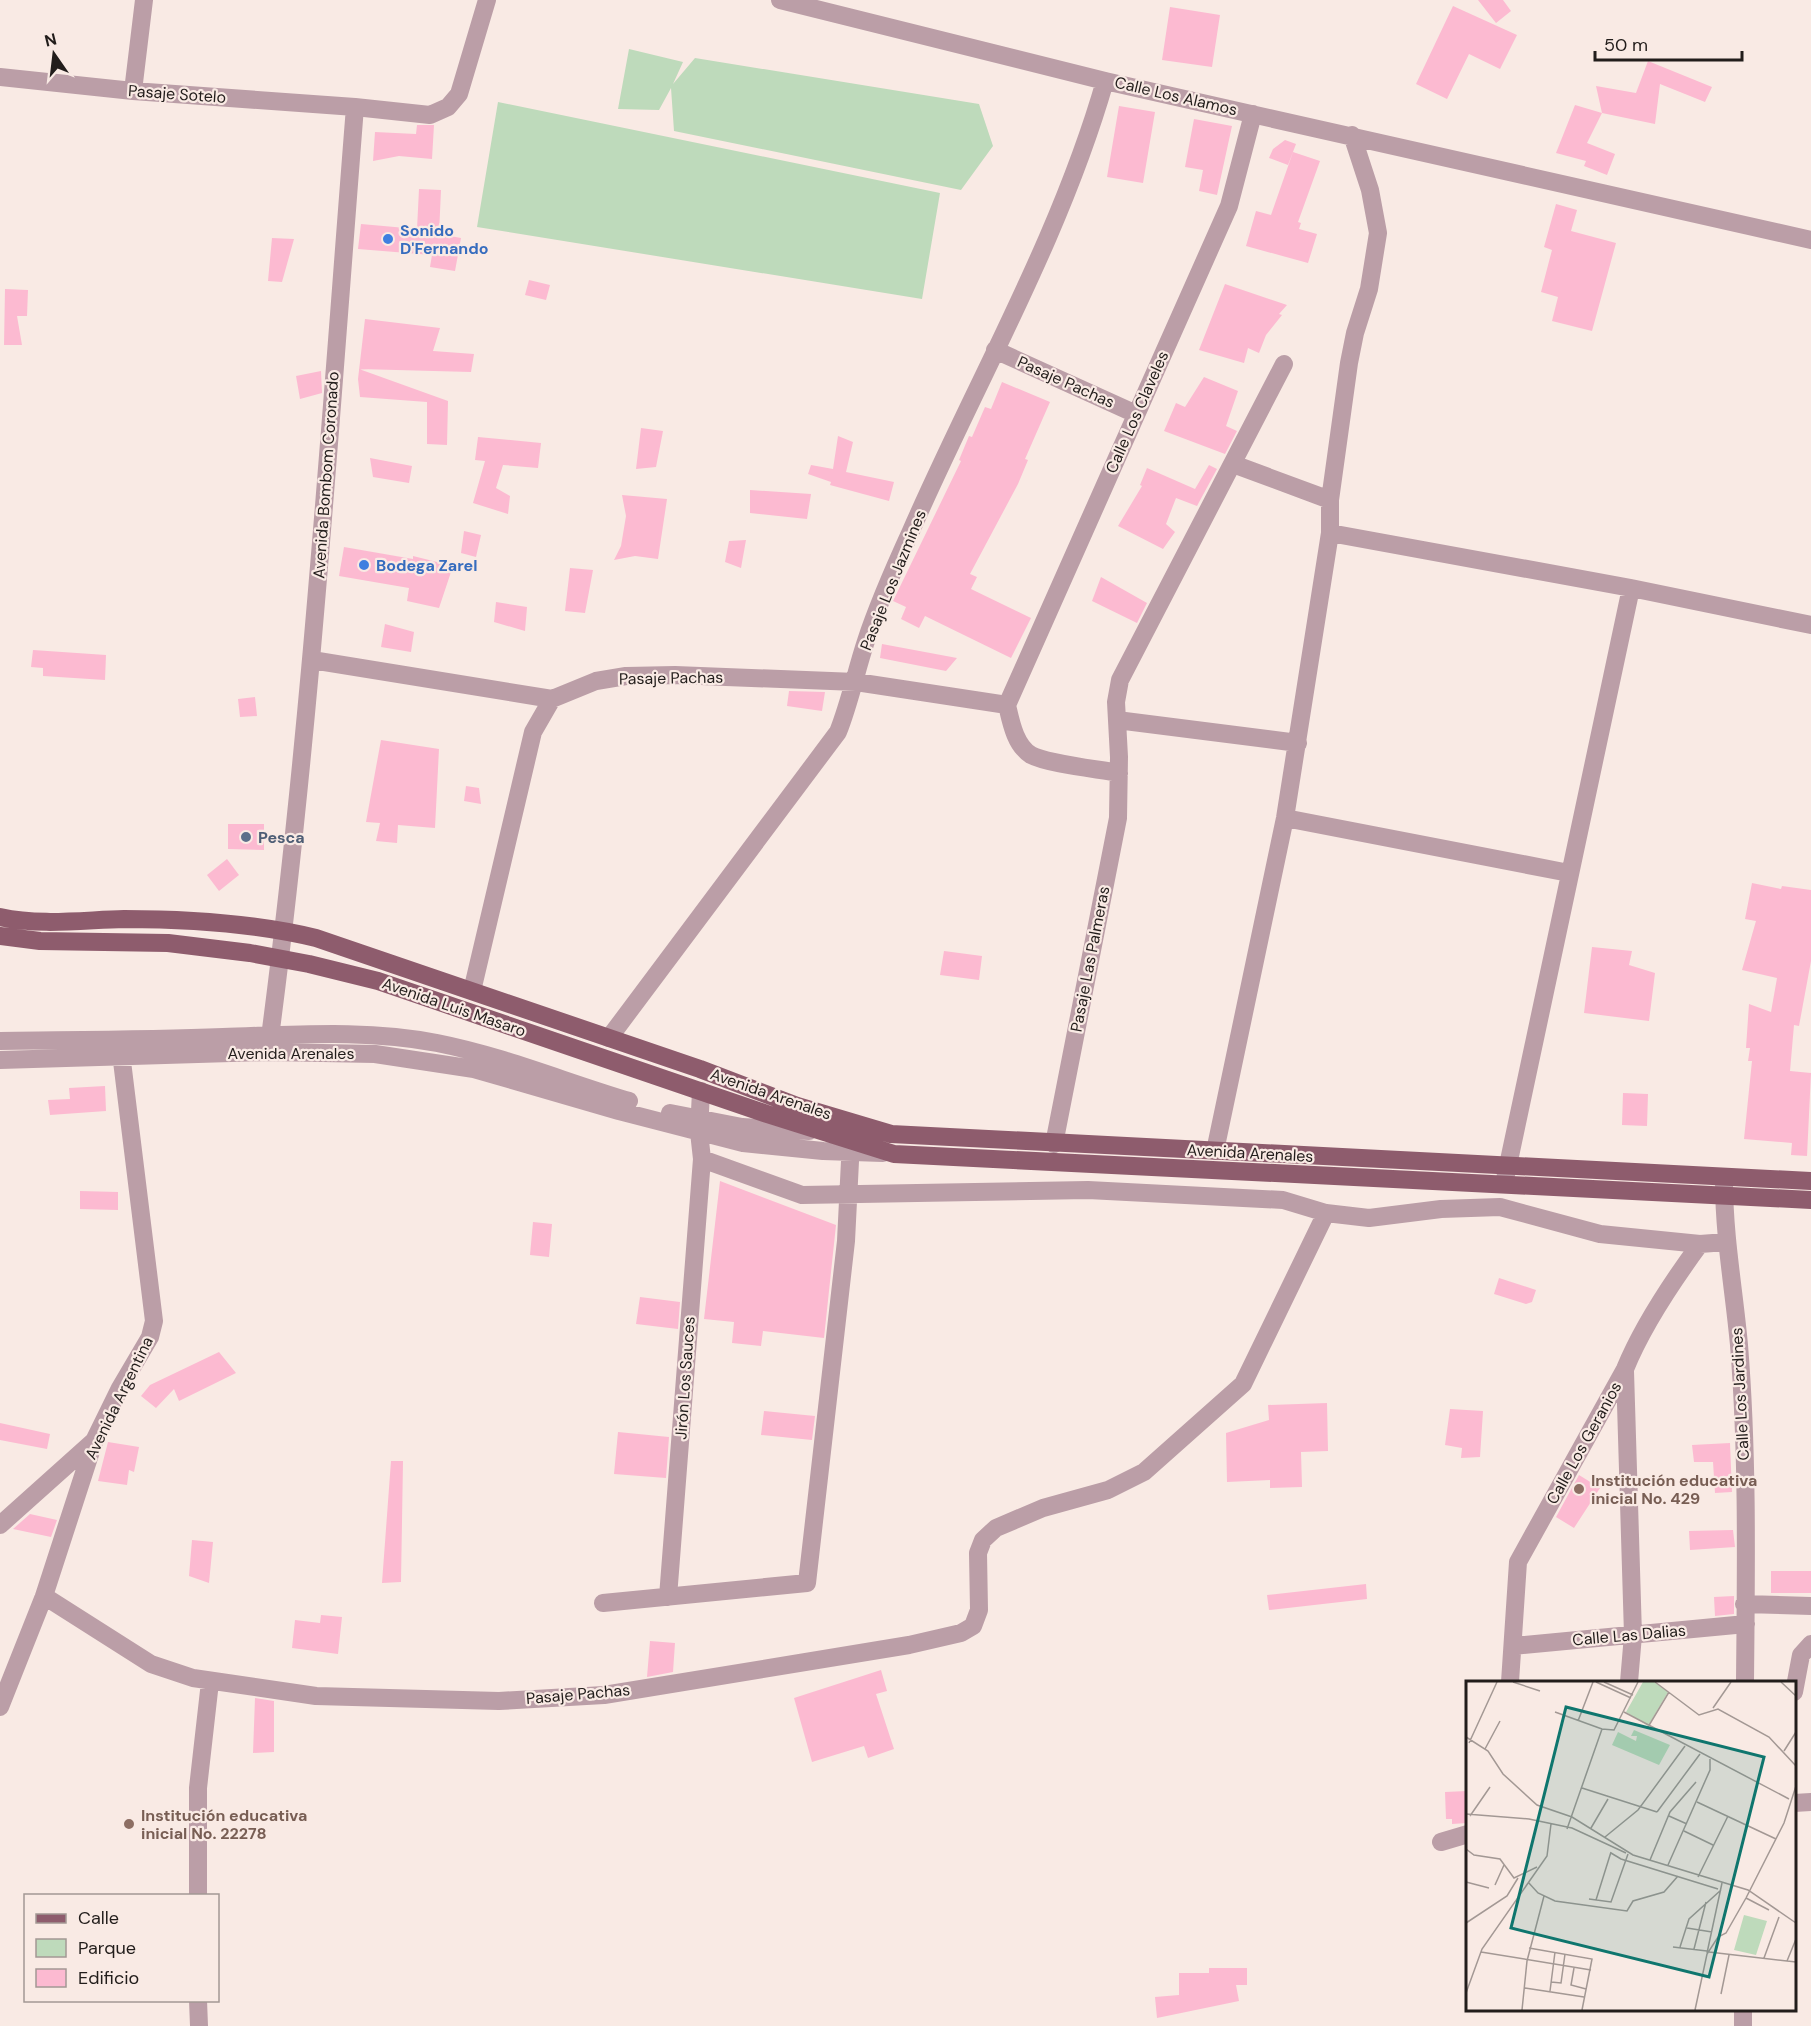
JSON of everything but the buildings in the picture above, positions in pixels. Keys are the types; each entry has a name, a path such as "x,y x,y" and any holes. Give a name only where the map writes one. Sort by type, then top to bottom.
{"main road":[{"name":"Avenida Luis Masaro","path":"0,917 61,922 124,919 202,921 284,930 316,938 700,1069"},
{"name":"Avenida Luis Masaro","path":"0,936 40,941 168,943 281,958 378,981 851,1142 894,1154 1507,1175"},
{"name":"Avenida Arenales","path":"700,1069 797,1106 891,1134 1215,1152 1507,1175 1724,1186 1811,1181"},
{"path":"1724,1186 1811,1200"}],"street":[{"path":"133,91 144,0"},
{"path":"355,107 430,115 448,107 459,94 487,0"},
{"name":"Calle Los Alamos","path":"780,0 1105,81 1811,240"},
{"name":"Pasaje Sotelo","path":"0,77 133,91 355,107"},
{"name":"Pasaje Los Jazmines","path":"609,1038 838,732 856,682 866,640 910,532 1040,253 1095,117 1105,81"},
{"name":"Avenida Bombom Coronado","path":"269,1044 281,958 312,660 355,107"},
{"name":"Calle Los Claveles","path":"1007,705 1229,206 1253,114"},
{"path":"1215,1152 1285,818 1330,533 1329,500 1354,333 1369,289 1378,233 1370,190 1352,135"},
{"name":"Pasaje Pachas","path":"995,350 1136,414"},
{"name":"Pasaje Las Palmeras","path":"1054,1144 1118,818 1117,720 1120,680 1284,364"},
{"path":"1233,464 1329,500"},
{"path":"1330,533 1631,588 1811,626"},
{"path":"1507,1175 1631,588"},
{"path":"312,660 552,699 533,732 472,991"},
{"name":"Pasaje Pachas","path":"552,699 596,681 626,676 675,675 856,682 1007,705"},
{"path":"1007,705 1012,728 1020,743 1031,755 1119,773"},
{"path":"1117,720 1298,743"},
{"path":"1285,818 1569,873"},
{"path":"0,1060 120,1048 269,1044 381,1036 436,1043 500,1059 743,1143 851,1142 891,1134"},
{"path":"0,1041 120,1048"},
{"name":"Avenida Argentina","path":"0,1707 44,1596 95,1439 120,1388 150,1336 154,1321 120,1048"},
{"name":"Avenida Arenales","path":"701,1091 699,1126 702,1159"},
{"path":"699,1126 824,1132"},
{"path":"603,1603 807,1583 846,1241 851,1142"},
{"path":"702,1159 802,1195 849,1196 1088,1190 1283,1200 1326,1213 1369,1218 1441,1209 1500,1207 1600,1234 1700,1244 1726,1242"},
{"name":"Jirón Los Sauces","path":"668,1597 702,1159"},
{"name":"Calle Los Jardines","path":"1724,1186 1726,1242 1738,1344 1744,1447 1746,1624 1744,1681"},
{"name":"Pasaje Pachas","path":"44,1596 151,1664 210,1682 316,1696 511,1700 604,1695 909,1645 961,1633 973,1626 979,1610 978,1553 983,1540 996,1528 1043,1508 1108,1490 1144,1472 1243,1384 1326,1213"},
{"name":"Calle Los Geranios","path":"1510,1681 1518,1562 1625,1369 1633,1350 1700,1244"},
{"path":"1625,1369 1633,1635 1629,1681"},
{"path":"0,1525 95,1439"},
{"path":"1744,1604 1811,1606"},
{"name":"Calle Las Dalias","path":"1513,1646 1746,1624"},
{"path":"1796,1683 1802,1655 1811,1644"},
{"path":"198,1894 198,1788 210,1682"},
{"path":"1796,1803 1811,1802"},
{"path":"1441,1842 1466,1834"},
{"path":"198,2002 199,2026"}],"green space":[{"path":"629,49 683,62 673,84 695,58 979,104 993,146 961,190 674,131 671,88 659,110 618,109"},
{"path":"498,102 940,193 922,299 477,227"}],"place":[{"name":"Sonido D'Fernando","path":"388,239"},
{"name":"Bodega Zarel","path":"364,565"},
{"name":"Pesca","path":"246,837"},
{"name":"Institución educativa inicial No. 429","path":"1579,1489"},
{"name":"Institución educativa inicial No. 22278","path":"129,1824"}]}
